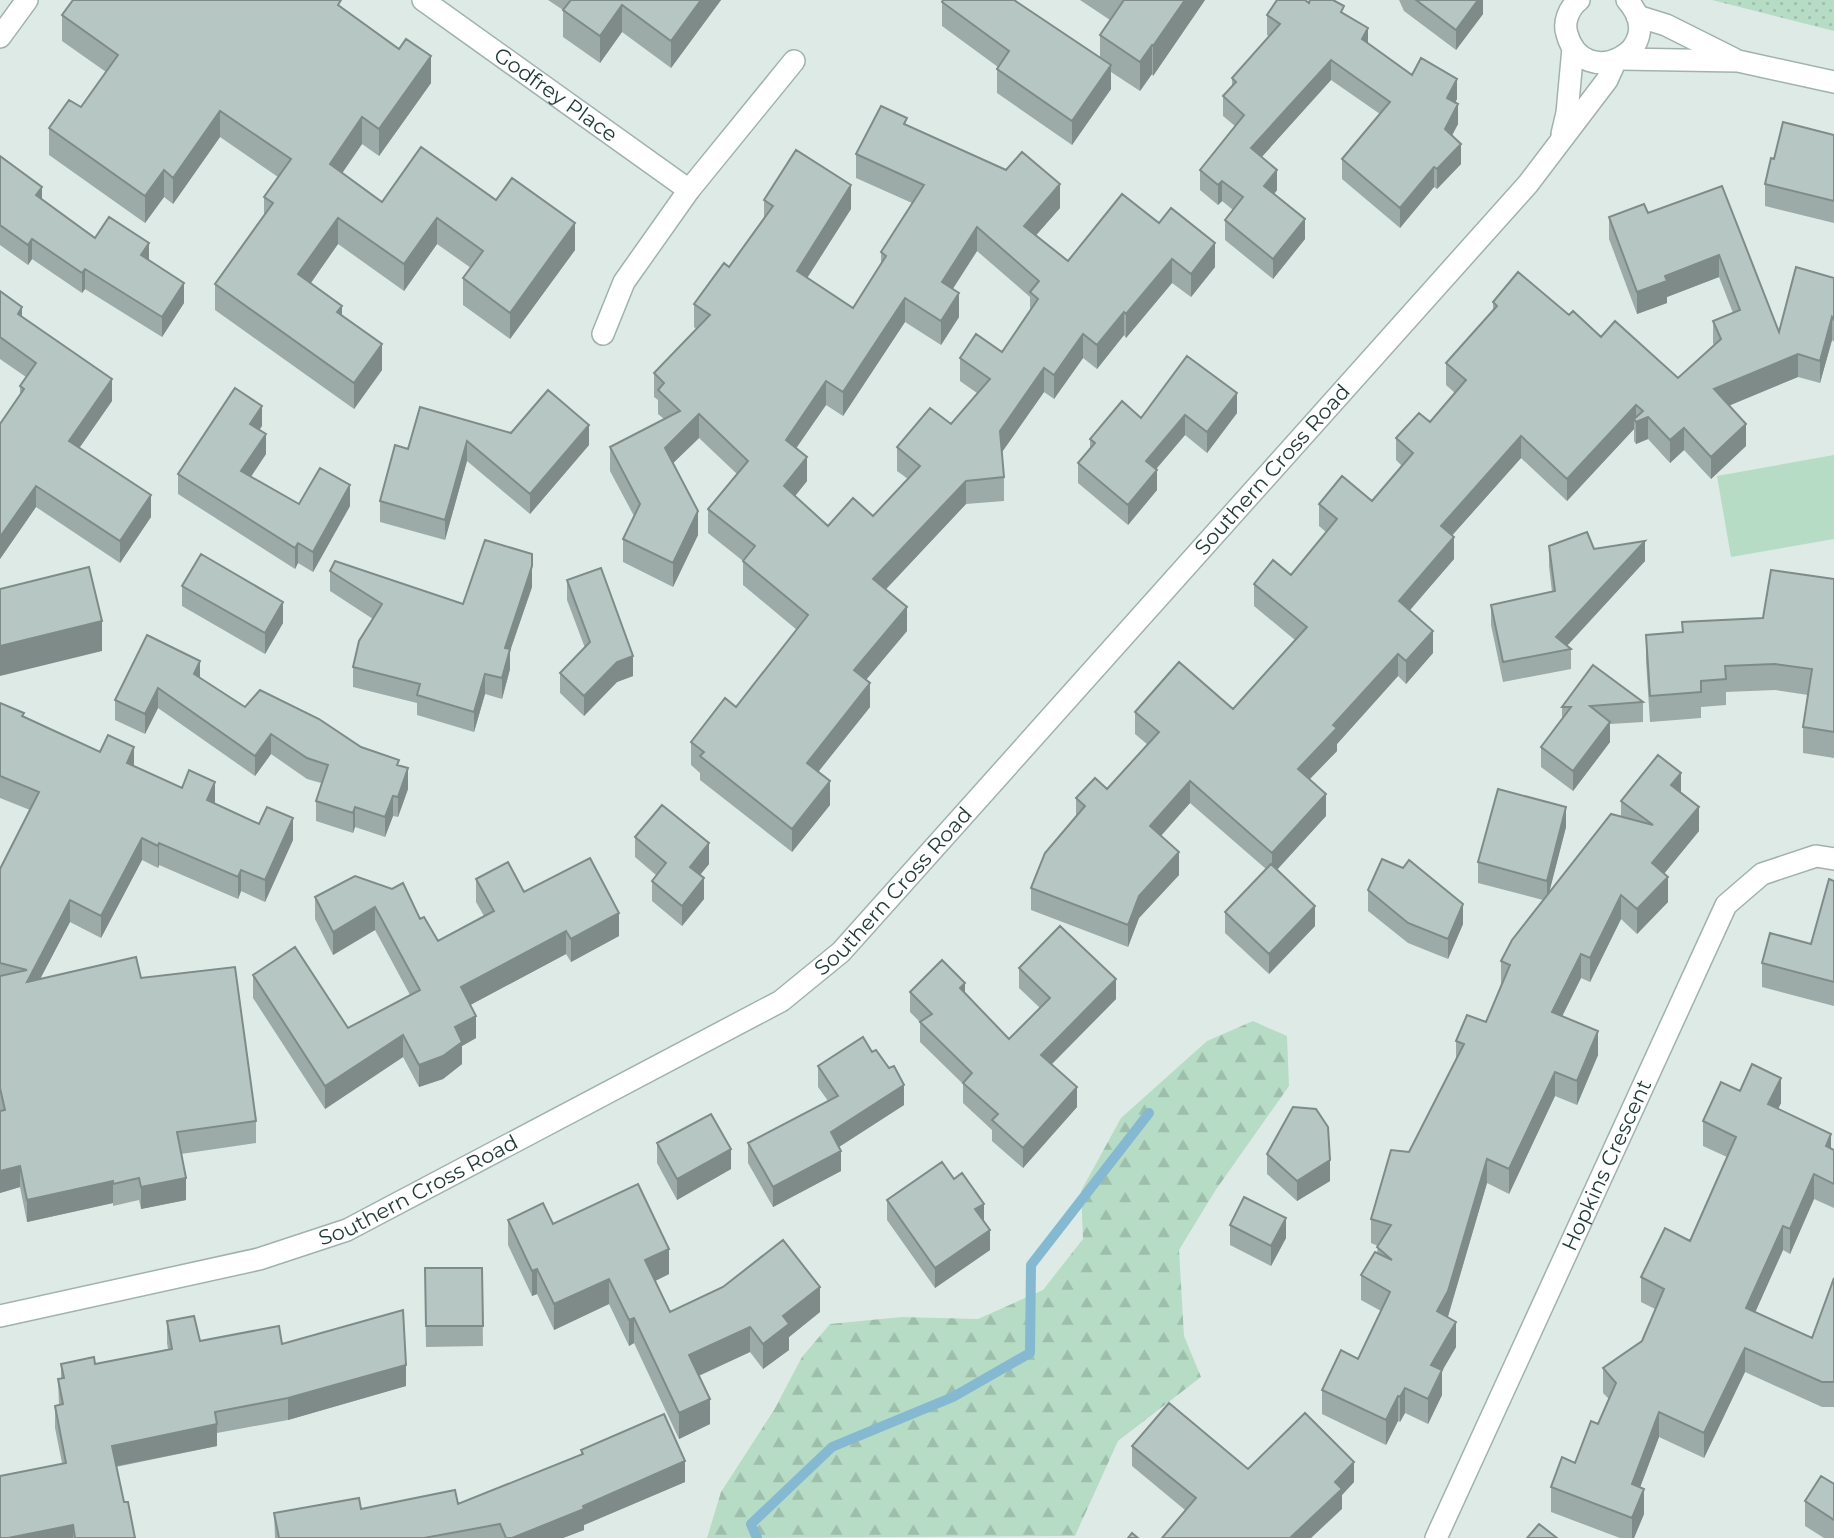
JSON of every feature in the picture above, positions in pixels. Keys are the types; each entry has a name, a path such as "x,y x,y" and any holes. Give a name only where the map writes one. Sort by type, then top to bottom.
{"street":[{"path":"0,37 27,0"},
{"name":"Godfrey Place","path":"423,0 689,190"},
{"name":"Southern Cross Road","path":"1560,139 1567,113 1573,48 1566,32 1567,17 1576,1"},
{"path":"1632,8 1738,61"},
{"name":"Southern Cross Road","path":"0,1316 259,1259 347,1230 781,1001 841,952 1528,184 1619,60 1632,49 1639,36 1640,22 1632,8"},
{"path":"1573,48 1580,56 1593,62 1738,61 1834,82"},
{"path":"603,334 624,282 689,190 794,61"},
{"name":"Hopkins Crescent","path":"1436,1538 1726,905 1762,874 1816,856 1834,859"}],"green space":[{"path":"1712,0 1834,0 1834,31"},
{"path":"1834,455 1834,539 1731,557 1717,476"},
{"path":"1253,1021 1287,1036 1289,1086 1215,1191 1179,1250 1184,1336 1201,1377 1118,1441 1075,1536 707,1538 721,1492 774,1410 802,1357 830,1324 902,1317 978,1319 1043,1290 1083,1239 1081,1191 1121,1118 1207,1041"}],"building":[{"path":"73,0 341,0 338,5 399,49 406,39 431,56 379,129 362,117 330,164 382,202 421,147 496,200 512,178 575,223 510,313 463,278 483,251 437,218 404,264 338,218 298,274 342,306 337,312 382,344 354,383 215,284 273,203 264,197 291,159 220,111 173,178 164,170 145,196 49,128 69,100 81,107 118,55 62,15"},
{"path":"571,0 701,0 671,41 622,5 600,36 563,10"},
{"path":"1014,0 1111,65 1072,121 997,69 1009,51 942,2"},
{"path":"1124,0 1185,0 1140,62 1100,35"},
{"path":"1277,0 1305,0 1309,3 1310,0 1333,0 1344,6 1341,12 1368,28 1362,39 1412,75 1421,58 1457,79 1447,98 1458,104 1445,129 1461,144 1437,169 1434,167 1400,208 1342,159 1390,102 1331,60 1251,148 1277,170 1264,186 1305,219 1273,259 1225,220 1243,197 1222,181 1218,185 1200,170 1244,115 1223,96 1236,82 1232,78 1280,24 1267,15"},
{"path":"1416,0 1478,0 1456,30"},
{"path":"881,106 907,118 904,124 1006,170 1022,152 1060,184 1024,226 1068,261 1122,194 1159,223 1171,208 1215,243 1191,274 1172,259 1097,345 1083,334 1054,375 1044,368 1000,431 1004,477 966,481 873,579 907,607 854,670 870,683 807,763 830,781 792,829 700,756 704,752 691,742 725,698 736,707 808,615 743,561 755,546 708,509 748,461 699,414 665,448 698,511 673,563 623,539 640,504 610,447 680,411 658,390 664,383 654,373 710,315 694,304 724,263 729,267 773,206 764,200 796,150 851,185 797,271 853,308 886,256 881,252 924,185 856,154","holes":["977,227 1039,281 1030,292 1038,299 1002,352 976,334 960,358 990,379 951,424 930,408 897,447 920,466 873,516 853,498 828,526 784,486 807,457 786,440 826,381 843,392 905,298 941,321 959,293 942,282"]},
{"path":"1783,122 1834,135 1834,201 1765,184"},
{"path":"0,156 42,187 36,195 95,238 109,217 149,243 141,255 184,283 162,317 85,269 82,273 32,239 28,245 0,225"},
{"path":"1722,186 1779,332 1796,267 1834,278 1834,320 1832,317 1820,361 1798,354 1714,389 1746,424 1711,457 1684,428 1670,440 1648,417 1636,422 1634,419 1643,411 1636,405 1567,479 1521,436 1441,526 1454,537 1399,601 1433,631 1406,661 1398,654 1333,725 1337,728 1298,769 1326,794 1272,853 1190,781 1150,826 1179,852 1139,896 1128,925 1031,888 1045,853 1085,806 1076,798 1095,778 1107,789 1159,732 1135,712 1179,662 1233,709 1307,627 1254,584 1273,560 1291,575 1337,519 1319,504 1342,476 1372,501 1413,453 1396,438 1419,413 1430,422 1466,380 1446,363 1497,306 1493,302 1518,272 1569,315 1573,311 1601,337 1615,321 1678,378 1721,339 1713,321 1740,310 1719,255 1665,276 1667,281 1637,292 1609,217 1644,204 1648,213"},
{"path":"0,291 22,307 18,314 112,379 69,441 151,495 120,541 36,486 0,537 0,424 24,389 20,386 36,363 0,337"},
{"path":"1187,356 1237,393 1207,432 1185,415 1146,461 1157,470 1128,505 1078,463 1095,443 1090,439 1122,401 1141,418"},
{"path":"235,388 262,406 250,424 266,434 241,471 299,504 320,468 350,485 313,552 298,543 295,548 178,474"},
{"path":"548,390 589,425 530,494 467,441 445,520 380,501 395,445 408,449 420,407 511,433"},
{"path":"1587,532 1594,549 1645,541 1556,637 1571,649 1503,662 1491,605 1555,591 1549,546"},
{"path":"485,540 532,554 532,566 505,648 510,649 502,678 485,674 474,712 417,695 420,684 353,667 359,641 382,604 330,571 335,561 463,604"},
{"path":"201,554 283,602 265,633 182,586"},
{"path":"89,567 102,621 0,646 0,589"},
{"path":"601,568 633,656 617,662 584,696 560,673 590,642 567,580"},
{"path":"1771,570 1834,579 1834,732 1803,727 1812,669 1775,664 1725,666 1726,679 1701,681 1701,692 1650,696 1646,635 1683,632 1682,622 1763,618"},
{"path":"147,635 200,661 194,674 245,707 260,690 319,719 361,747 399,760 397,765 408,768 398,797 393,796 385,817 355,807 353,813 316,801 328,765 307,758 271,734 255,756 158,688 145,714 115,700"},
{"path":"1593,665 1643,702 1590,706 1610,722 1573,771 1541,747 1571,707 1562,707"},
{"path":"0,703 100,752 108,735 134,747 127,763 182,788 189,770 215,782 207,800 259,824 267,807 293,818 265,880 241,870 238,877 142,838 101,916 70,900 27,982 136,957 141,978 235,967 256,1121 177,1132 186,1178 141,1187 139,1178 113,1184 113,1181 27,1200 20,1166 0,1171 0,1111 5,1110 0,1088 0,976 27,970 0,963 0,869 39,792 0,776"},
{"path":"1658,755 1681,773 1671,785 1699,807 1652,863 1668,877 1637,909 1621,895 1590,958 1581,954 1552,1012 1598,1031 1577,1081 1555,1072 1509,1169 1487,1159 1448,1291 1437,1311 1456,1322 1431,1365 1442,1370 1428,1399 1405,1388 1386,1420 1322,1390 1341,1350 1358,1359 1390,1292 1361,1275 1375,1252 1392,1260 1377,1247 1391,1225 1371,1219 1391,1150 1409,1152 1464,1044 1456,1041 1467,1015 1486,1022 1510,965 1501,961 1512,940 1611,814 1653,825 1621,801"},
{"path":"1498,789 1566,807 1547,881 1478,862"},
{"path":"662,805 709,843 690,867 704,878 682,906 652,881 666,863 635,837"},
{"path":"590,858 619,913 571,939 566,931 461,987 476,1016 455,1027 462,1042 443,1056 419,1065 403,1035 325,1086 253,975 295,947 348,1028 420,990 375,907 333,932 315,897 355,876 392,889 403,883 420,919 424,917 438,941 494,911 476,879 508,862 524,892"},
{"path":"1382,859 1403,868 1409,860 1463,904 1448,939 1408,923 1368,890"},
{"path":"1271,864 1315,906 1269,954 1225,912"},
{"path":"1829,879 1834,881 1834,982 1762,963 1770,933 1811,944"},
{"path":"1060,926 1116,979 1041,1055 1077,1087 1023,1148 992,1120 998,1114 963,1083 972,1073 920,1022 932,1014 910,992 942,960 965,983 960,988 1009,1039 1050,998 1019,968"},
{"path":"863,1037 872,1052 876,1050 889,1068 894,1066 904,1085 831,1132 841,1151 773,1187 748,1143 838,1096 818,1066"},
{"path":"1752,1064 1781,1078 1768,1104 1831,1134 1826,1146 1834,1150 1834,1184 1814,1174 1790,1229 1783,1226 1746,1308 1812,1338 1834,1278 1834,1382 1822,1382 1745,1348 1704,1433 1659,1412 1632,1484 1644,1489 1632,1518 1551,1487 1562,1457 1575,1463 1591,1421 1598,1424 1616,1383 1603,1368 1642,1341 1664,1289 1641,1277 1665,1228 1690,1241 1736,1137 1703,1121 1721,1082 1740,1091"},
{"path":"1293,1107 1316,1109 1328,1127 1330,1160 1297,1181 1267,1154"},
{"path":"711,1114 731,1149 677,1179 657,1143"},
{"path":"942,1162 954,1179 962,1173 984,1204 975,1209 990,1230 935,1268 887,1200"},
{"path":"638,1184 669,1249 645,1260 670,1312 723,1287 783,1240 820,1287 783,1316 789,1324 763,1344 750,1327 689,1355 710,1399 679,1413 634,1318 629,1320 609,1279 554,1304 537,1269 532,1271 508,1220 543,1203 553,1224"},
{"path":"1244,1197 1286,1218 1271,1246 1230,1225"},
{"path":"425,1268 482,1268 483,1326 426,1326"},
{"path":"403,1310 406,1365 288,1398 215,1412 217,1424 112,1446 135,1538 75,1538 73,1525 0,1538 0,1476 66,1463 55,1406 63,1404 58,1379 64,1378 61,1364 94,1357 95,1364 172,1349 167,1321 194,1316 200,1341 279,1326 282,1344"},
{"path":"1169,1403 1248,1469 1305,1413 1354,1462 1335,1482 1342,1489 1290,1538 1162,1538 1196,1498 1132,1446"},
{"path":"664,1414 685,1461 583,1506 584,1509 512,1538 506,1538 500,1524 424,1538 279,1538 274,1513 359,1498 361,1509 455,1490 458,1504 583,1454 581,1450"},
{"path":"1821,1476 1834,1484 1834,1520 1805,1501"},
{"path":"1539,1524 1557,1538 1527,1538"}],"waterway":[{"path":"757,1538 751,1524 832,1447 953,1397 1030,1353 1031,1265 1149,1113"}]}
